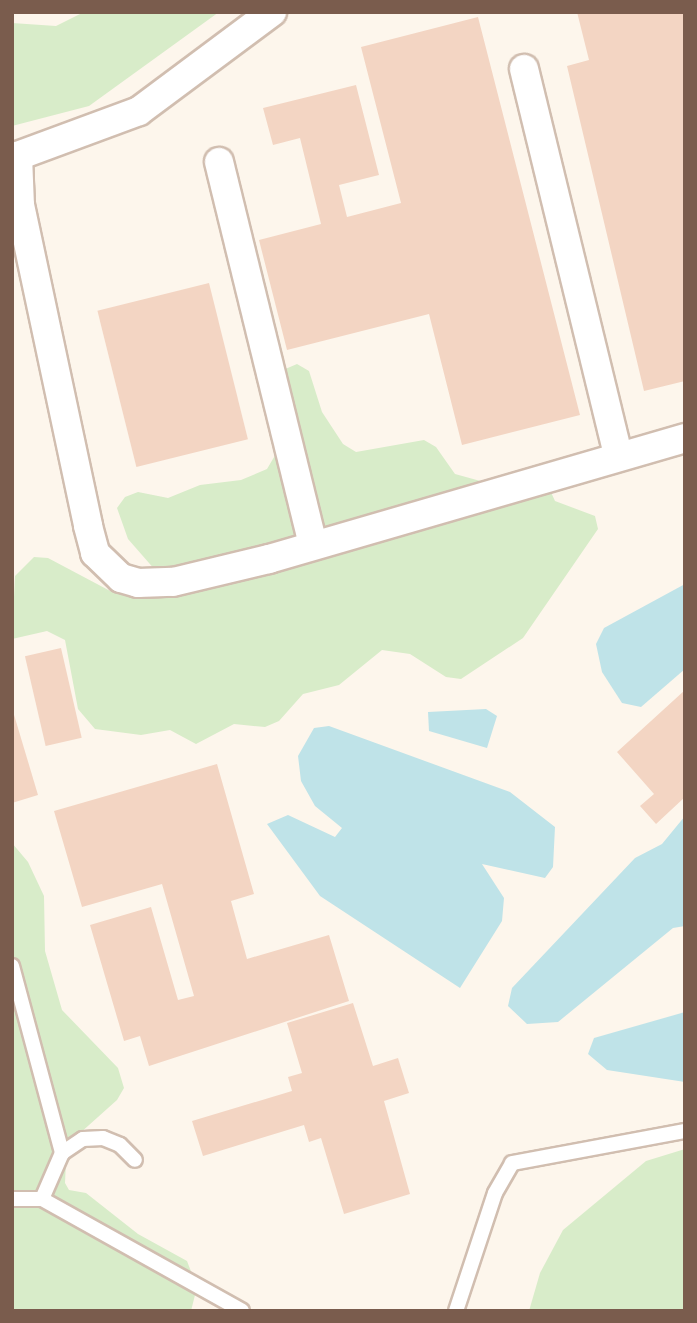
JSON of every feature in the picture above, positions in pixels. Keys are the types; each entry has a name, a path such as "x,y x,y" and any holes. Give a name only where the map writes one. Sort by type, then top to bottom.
{"street":[{"path":"272,12 139,111 15,157 20,205 95,553 121,578 138,583 173,582 685,438"},
{"path":"524,69 618,456"},
{"path":"219,162 313,544"}],"lane":[{"path":"12,966 62,1153"},
{"path":"456,1311 495,1193 512,1163 685,1131"},
{"path":"42,1199 62,1153 83,1139 103,1138 120,1145 135,1160"},
{"path":"12,1199 42,1199 242,1311"}],"green space":[{"path":"84,12 219,12 89,106 12,126 12,23 56,26"},
{"path":"297,364 309,371 322,412 343,444 356,452 424,440 436,447 455,474 484,482 538,464 555,501 595,516 598,529 523,638 461,679 446,677 410,654 382,650 339,685 303,694 279,721 265,727 234,724 196,744 170,730 141,735 95,729 78,709 65,640 47,631 12,639 15,576 34,557 48,558 114,593 139,594 156,571 128,539 117,508 125,497 138,492 168,498 200,485 241,480 267,469 280,447 283,370"},
{"path":"12,843 28,862 44,896 45,951 62,1010 118,1068 124,1088 117,1100 79,1134 66,1161 65,1183 69,1190 86,1193 138,1234 187,1261 197,1287 191,1311 12,1311"},
{"path":"685,1149 685,1311 529,1311 540,1273 563,1230 646,1161"}],"water":[{"path":"685,584 685,669 641,707 622,703 602,672 596,644 604,628"},
{"path":"486,709 497,716 487,748 429,731 428,712"},
{"path":"329,726 510,792 555,827 553,867 545,878 482,864 504,898 502,921 460,988 320,896 267,824 288,815 335,837 342,828 315,806 301,781 298,756 314,728"},
{"path":"685,816 685,926 673,928 558,1022 527,1024 508,1006 512,988 635,858 662,844"},
{"path":"685,1012 685,1082 607,1070 588,1054 594,1038"}],"building":[{"path":"577,12 685,12 685,381 644,391 567,66 589,60"},
{"path":"478,17 580,415 462,445 429,314 287,350 259,240 321,224 300,138 273,145 263,108 356,85 379,175 339,185 347,217 401,203 361,47"},
{"path":"209,283 248,439 136,467 97,311"},
{"path":"61,648 82,738 46,746 25,656"},
{"path":"685,690 685,797 656,824 640,806 654,794 617,752"},
{"path":"12,708 38,795 12,803"},
{"path":"217,764 254,894 231,901 247,959 329,935 349,1001 149,1066 140,1036 124,1041 90,925 151,907 178,1000 194,996 162,884 82,907 54,811"},
{"path":"353,1003 373,1066 398,1058 409,1093 384,1101 410,1194 344,1214 321,1138 309,1142 304,1125 203,1156 192,1121 292,1091 288,1077 302,1073 287,1023"}]}
